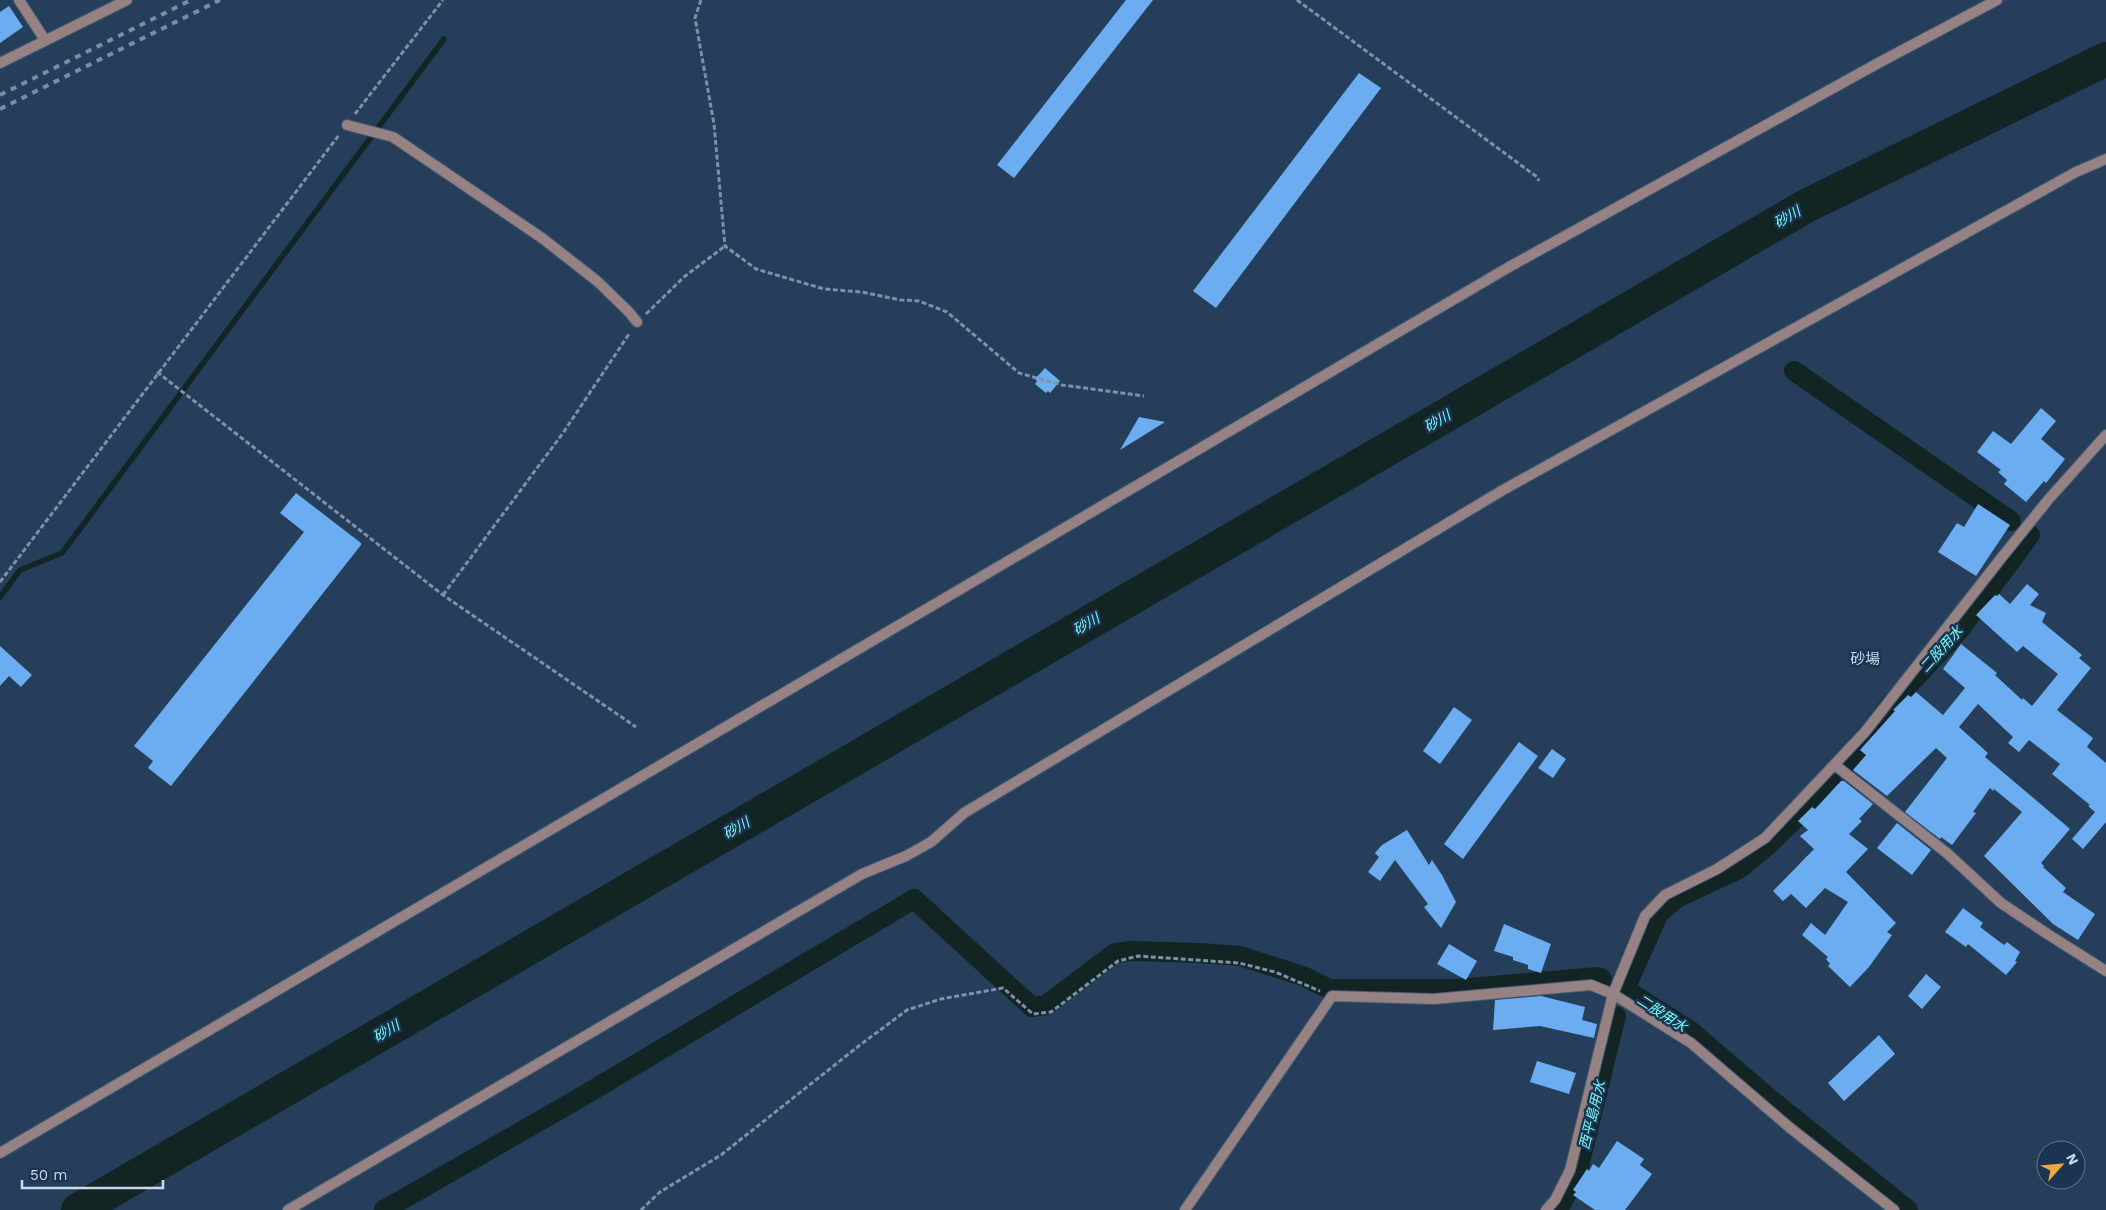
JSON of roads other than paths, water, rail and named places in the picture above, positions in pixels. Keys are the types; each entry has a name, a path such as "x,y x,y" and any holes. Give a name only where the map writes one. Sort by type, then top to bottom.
{"street":[{"path":"19,0 45,40"},
{"path":"0,63 127,0"},
{"path":"0,1153 1509,267 1882,61 1997,0"},
{"path":"347,125 367,128 393,137 542,238 597,281 637,322"},
{"path":"288,1210 862,874 906,856 931,842 964,813 1503,490 2067,177 2106,159"},
{"path":"1546,1210 1555,1200 1570,1170 1613,994 1645,916 1665,895 1717,869 1765,838 1865,732 2048,500 2106,435"},
{"path":"1834,765 1948,854 2001,902 2049,936 2106,971"},
{"path":"1185,1210 1332,996 1434,998 1592,986 1613,994 1691,1042 1789,1127 1894,1210"}],"waterway":[{"path":"0,597 20,570 62,553 444,39"},
{"name":"砂川","path":"78,1210 1806,206 2106,59"},
{"name":"二股用水","path":"1794,371 2011,521"},
{"name":"二股用水","path":"1851,761 1887,709 1961,628 2030,535"},
{"name":"二股用水","path":"1832,783 1766,847 1739,869 1677,898 1659,913 1625,989 1692,1032 1769,1098 1908,1210"},
{"path":"384,1210 571,1103 914,899 1032,1007 1046,1005 1115,953 1131,951 1240,956 1303,976 1329,989 1457,989 1598,977 1602,979"},
{"name":"西平島用水","path":"1558,1210 1577,1174 1616,1016"}],"railway":[{"path":"0,95 191,0"},
{"path":"0,109 220,0"}],"district":[{"name":"砂場","path":"1865,659"}]}
